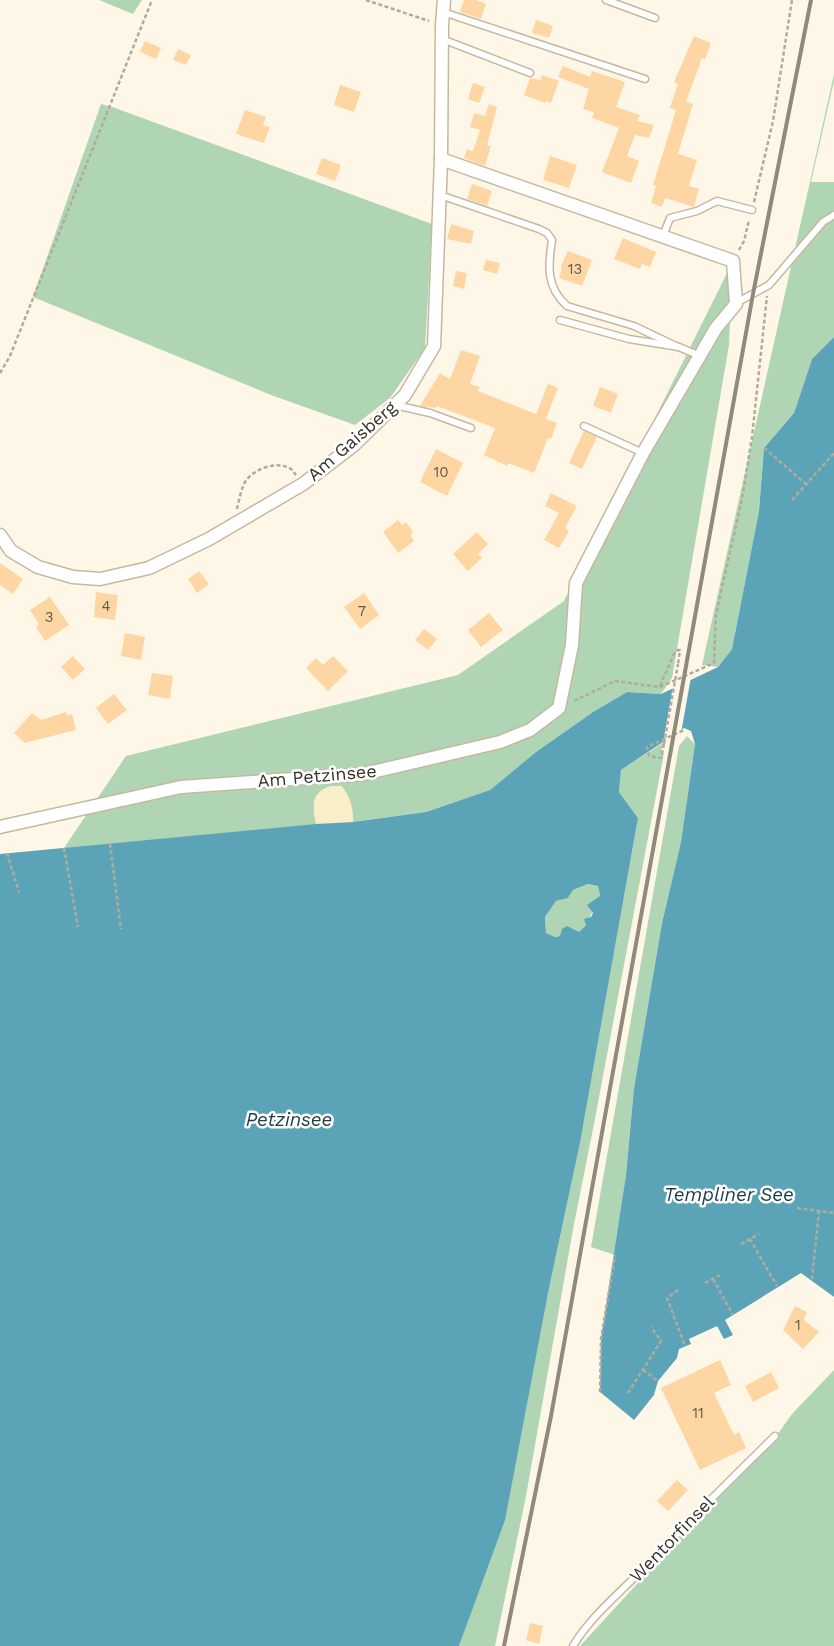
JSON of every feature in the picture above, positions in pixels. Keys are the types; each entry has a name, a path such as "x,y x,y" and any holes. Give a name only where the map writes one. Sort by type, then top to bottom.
{"street":[{"name":"Am Gaisberg","path":"0,536 12,551 38,567 73,577 100,579 149,568 209,539 303,484 354,445 405,395 434,346 440,195 442,25 444,6"},
{"path":"441,159 733,260 736,304 716,328 643,453 576,583 572,646 559,708"},
{"name":"Am Petzinsee","path":"0,826 181,787 364,774 500,742 530,730 559,708"}],"lane":[{"path":"606,0 655,18"},
{"path":"444,6 645,79"},
{"path":"442,39 530,73"},
{"path":"440,195 539,228 547,233 552,240 549,270 553,289 560,300 567,306 634,326 700,356"},
{"path":"663,236 670,218 697,211 717,202 752,210"},
{"path":"736,304 769,284 823,222 834,215"},
{"path":"560,320 629,339 678,347"},
{"path":"394,405 430,413 471,428"},
{"path":"584,426 643,453"},
{"name":"Wentorfinsel","path":"573,1646 584,1630 600,1613 713,1496 775,1436"}],"path":[{"path":"0,373 10,356 152,0"},
{"path":"366,0 442,25"},
{"path":"733,260 744,242 773,121 792,0"},
{"path":"559,708 615,681 660,687 714,663 716,614 742,498 769,284"},
{"path":"764,448 806,484"},
{"path":"792,500 834,452"},
{"path":"239,522 236,512 246,481 258,471 268,467 280,466 291,469 303,484"},
{"path":"660,687 674,654 680,650 678,664 664,744 661,758 649,756 647,747 684,730"},
{"path":"110,844 120,929"},
{"path":"64,848 78,927"},
{"path":"7,853 19,892"},
{"path":"797,1208 834,1213"},
{"path":"812,1279 819,1211"},
{"path":"742,1244 759,1234"},
{"path":"750,1239 778,1286"},
{"path":"600,1392 601,1339 615,1255"},
{"path":"705,1283 722,1274"},
{"path":"713,1278 733,1315"},
{"path":"678,1290 667,1298 685,1346"},
{"path":"628,1393 661,1341 651,1327"},
{"path":"642,1370 658,1381"}],"green space":[{"path":"99,0 142,0 133,14"},
{"path":"834,74 811,182 834,182 834,337 812,359 794,413 764,448 759,511 732,649 718,667 702,665"},
{"path":"101,104 432,224 425,348 390,398 355,425 271,395 33,297"},
{"path":"733,261 729,345 672,678 661,694 627,692 593,712 536,752 490,790 426,812 353,822 353,816 331,786 319,792 314,801 316,824 270,855 64,848 126,756 458,675 564,601"},
{"path":"687,736 695,744 681,842 662,923 634,1088 626,1175 615,1255 591,1247 679,746"},
{"path":"663,743 661,752 664,753 574,1224 526,1496 495,1646 459,1646 470,1615 548,1293 580,1143 638,818 619,792 621,770"},
{"path":"588,884 598,886 600,896 586,925 579,932 555,937 546,933 545,917 556,901 568,898 573,890"},
{"path":"834,1370 834,1646 580,1646 715,1499 775,1438 792,1414"}],"sand":[{"path":"331,786 342,786 345,790 352,808 353,822 316,824 314,801 319,792"}],"water":[{"name":"Petzinsee","path":"834,337 834,1297 801,1273 725,1320 733,1335 724,1339 717,1326 689,1339 691,1344 679,1349 677,1358 658,1381 654,1395 634,1420 600,1392 601,1339 626,1175 634,1088 662,923 681,842 695,744 691,731 684,728 621,770 619,792 638,818 580,1143 548,1293 505,1520 459,1646 0,1646 0,854 353,822 426,812 490,790 536,752 593,712 627,692 661,694 718,667 732,649 759,511 764,448 794,413 812,359","holes":["588,884 598,886 600,896 587,905 593,913 591,917 584,919 586,925 579,932 567,926 562,929 560,936 555,937 546,933 545,917 556,901 568,898 573,890"]}],"pier":[{"path":"691,677 681,733 665,744 663,743 673,686"}],"building":[{"path":"464,0 476,0 486,4 481,19 460,12"},
{"path":"536,20 553,26 549,38 532,33"},
{"path":"694,36 711,43 705,59 702,58 686,102 693,104 678,154 697,160 689,186 699,189 694,207 665,198 662,207 651,203 656,186 653,185 676,110 670,108 678,84 674,82"},
{"path":"145,41 161,48 156,59 140,52"},
{"path":"178,49 191,55 186,65 173,60"},
{"path":"563,66 590,77 592,71 625,82 616,107 640,115 637,121 654,125 649,138 635,135 627,156 639,161 631,183 602,172 619,128 592,118 594,112 583,109 589,89 558,77"},
{"path":"542,75 559,81 551,103 546,101 545,103 524,95 530,78 540,80"},
{"path":"473,83 485,87 479,103 468,99"},
{"path":"340,85 361,92 354,112 334,105"},
{"path":"489,104 497,107 487,145 491,146 485,166 464,158 467,149 473,151 480,130 470,127 474,113 485,116"},
{"path":"245,110 266,117 263,125 270,127 264,143 236,134"},
{"path":"550,156 577,165 569,188 543,180"},
{"path":"322,158 341,165 335,181 316,174"},
{"path":"472,184 492,191 487,206 467,199"},
{"path":"451,224 474,231 471,244 447,239"},
{"path":"623,238 656,252 650,267 642,264 640,269 614,259"},
{"path":"568,251 592,260 582,286 559,278 561,266"},
{"path":"486,260 500,263 497,274 483,270"},
{"path":"456,271 467,273 464,289 453,286"},
{"path":"461,350 480,356 470,384 480,387 478,391 536,414 548,384 558,388 546,419 557,423 551,439 548,438 534,473 508,463 507,466 484,455 495,428 437,406 436,408 420,406 440,373 450,379"},
{"path":"600,387 618,394 611,413 593,406"},
{"path":"584,431 597,437 582,469 569,463"},
{"path":"436,449 463,463 447,496 420,482"},
{"path":"551,493 577,506 565,528 569,531 559,548 544,540 559,513 545,506"},
{"path":"398,520 402,525 406,522 413,532 410,535 414,541 398,553 383,532"},
{"path":"477,532 488,544 478,554 482,558 468,571 453,554"},
{"path":"0,563 23,579 13,594 0,585"},
{"path":"199,571 209,584 197,593 188,579"},
{"path":"96,592 118,595 115,620 94,617"},
{"path":"364,593 379,615 360,629 344,607"},
{"path":"50,597 69,625 45,641 36,627 39,624 30,610"},
{"path":"489,613 503,630 481,647 468,630"},
{"path":"424,629 437,639 428,650 415,640"},
{"path":"125,633 145,637 141,660 121,656"},
{"path":"73,656 85,669 73,680 61,667"},
{"path":"333,656 348,671 328,691 306,668 316,658 323,665"},
{"path":"152,673 173,676 170,699 148,695"},
{"path":"114,694 127,710 108,724 96,708"},
{"path":"66,712 68,716 72,714 76,730 25,743 14,733 32,713 41,720"},
{"path":"795,1306 807,1312 804,1320 819,1332 803,1349 783,1330"},
{"path":"720,1360 731,1385 714,1393 734,1435 739,1432 746,1448 700,1470 661,1388"},
{"path":"771,1372 779,1388 753,1402 745,1386"},
{"path":"677,1480 688,1490 668,1511 657,1501"},
{"path":"530,1623 543,1626 539,1644 526,1640"}],"railway":[{"path":"504,1646 551,1416 753,294 811,0"}],"water label":[{"name":"Templiner See","path":"729,1194"}]}
